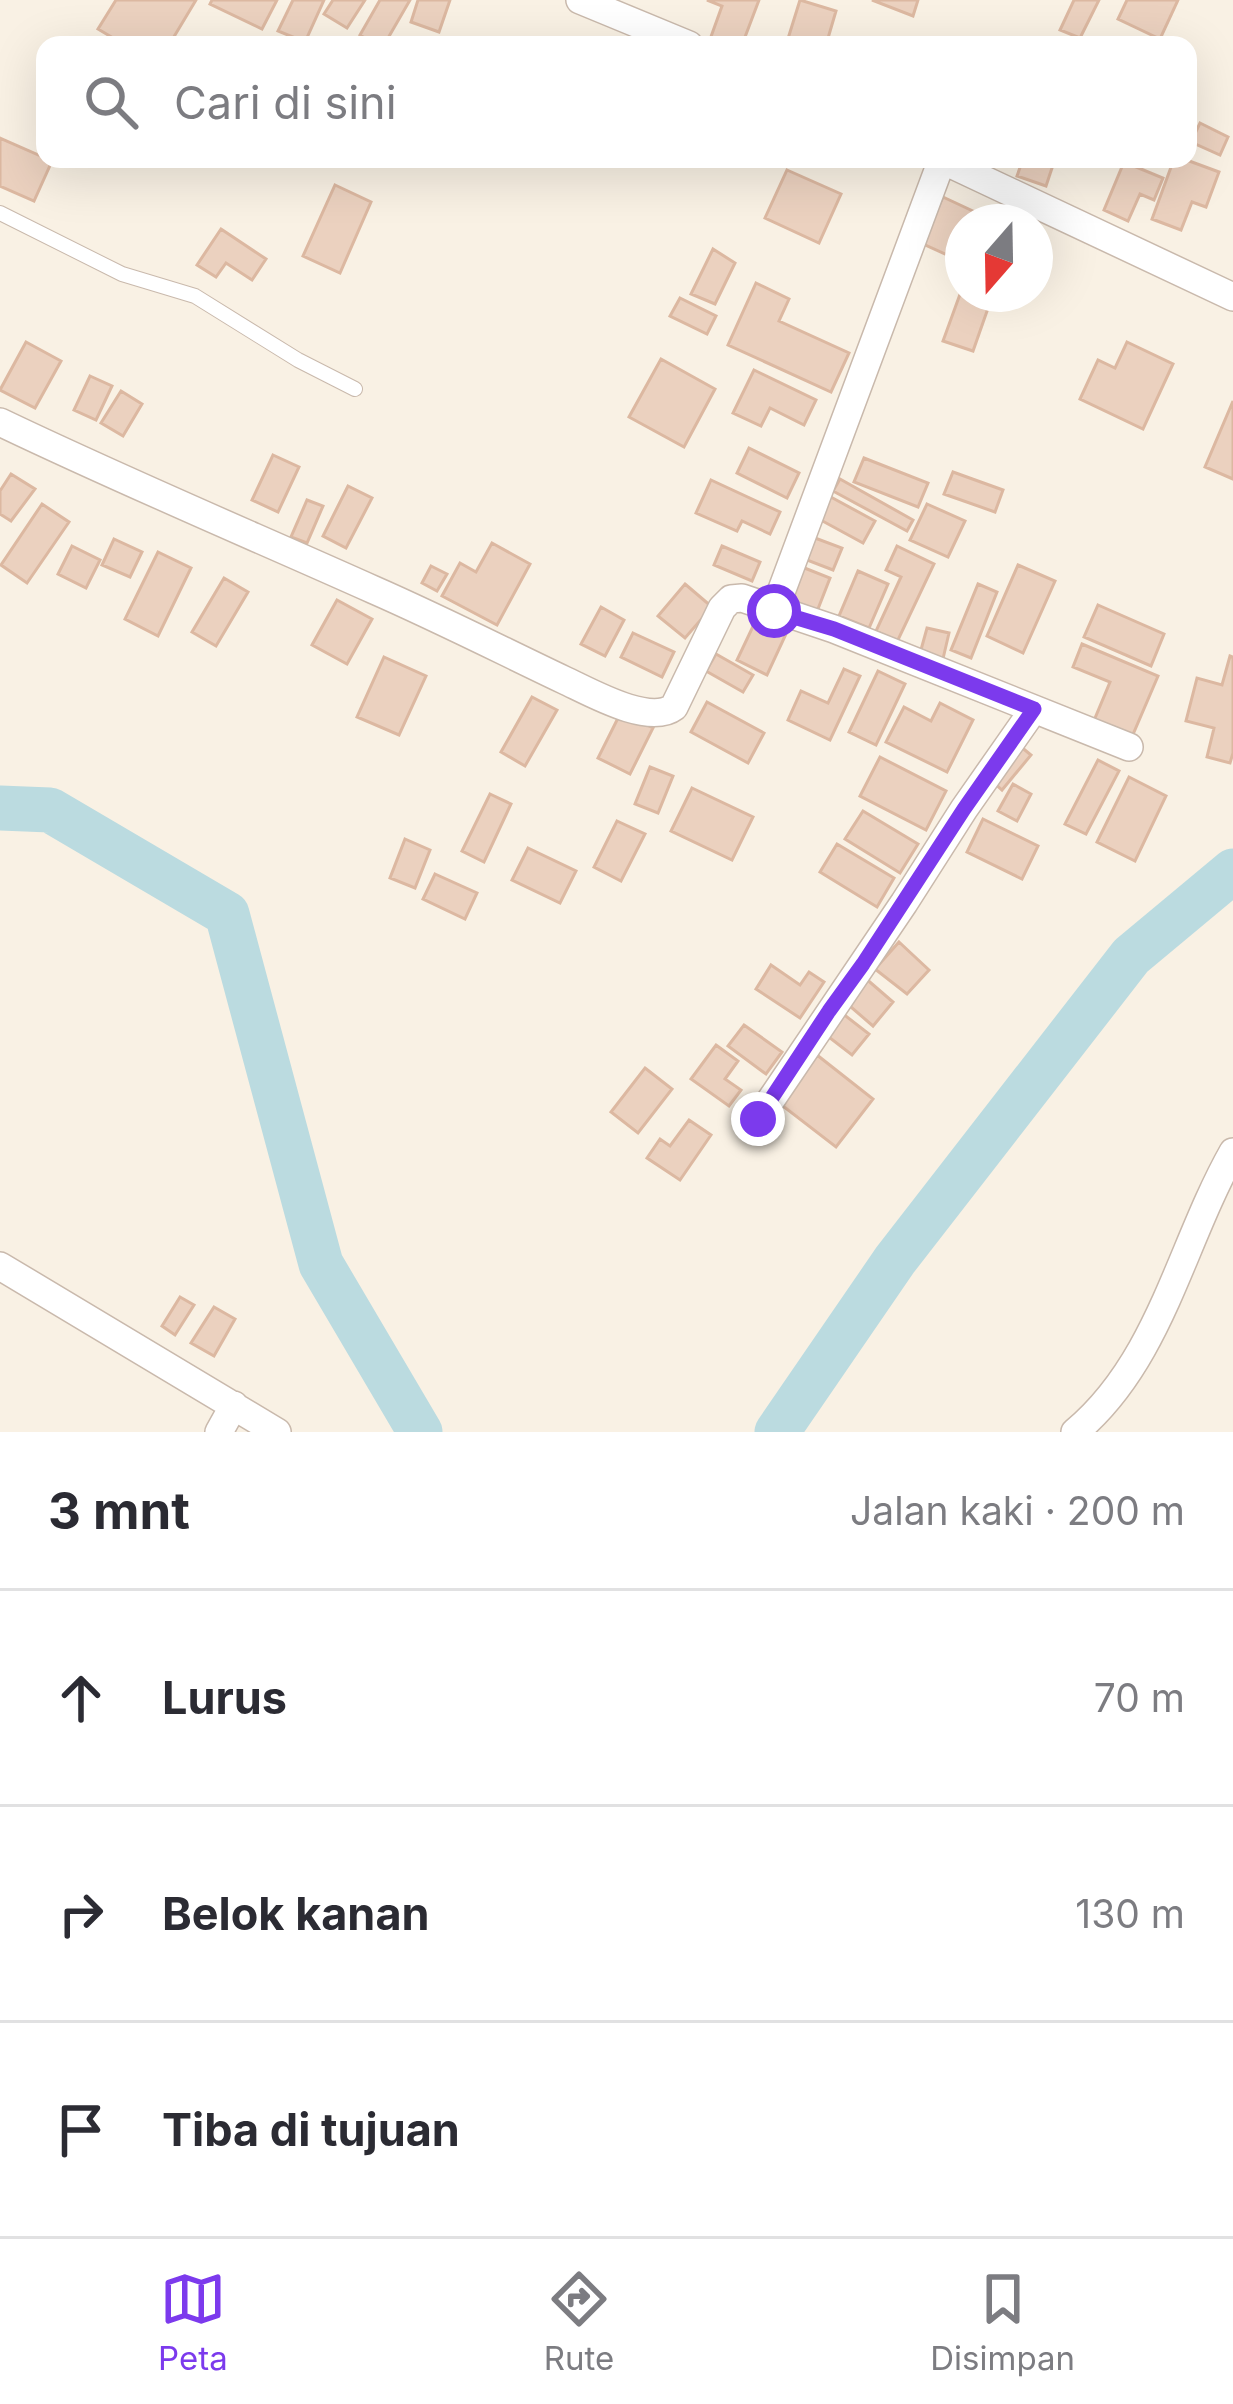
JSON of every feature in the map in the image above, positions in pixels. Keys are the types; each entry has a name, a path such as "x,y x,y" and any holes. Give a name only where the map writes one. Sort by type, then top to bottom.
{"street":[{"path":"580,0 670,36"},
{"path":"650,27 662,0"},
{"path":"774,611 938,168"},
{"path":"958,168 1233,297"},
{"path":"0,422 380,592 599,697 651,715 674,707 714,621 731,599 742,598 834,629 1129,747"},
{"path":"758,1119 1034,709"},
{"path":"1075,1432 1100,1412 1126,1378 1167,1301 1214,1186 1233,1152"},
{"path":"0,1266 277,1432"},
{"path":"219,1432 234,1405"}],"lane":[{"path":"0,213 122,274 195,296 355,389"}],"building":[{"path":"116,0 196,0 174,36 110,36 98,29"},
{"path":"212,0 277,0 262,29 210,4"},
{"path":"293,0 324,0 308,36 278,31"},
{"path":"333,0 365,0 347,28 324,14"},
{"path":"380,0 410,0 389,36 360,35"},
{"path":"418,0 450,0 439,32 411,22"},
{"path":"707,0 759,0 745,36 711,36 722,6"},
{"path":"800,0 836,11 829,36 789,36"},
{"path":"872,0 918,0 913,16"},
{"path":"1074,0 1099,0 1081,36 1060,30"},
{"path":"1127,0 1178,0 1161,36 1118,19"},
{"path":"1200,123 1228,137 1220,155 1197,145"},
{"path":"0,138 36,154 36,168 49,168 34,201 0,186"},
{"path":"1197,164 1219,172 1206,207 1192,202 1181,230 1152,219 1171,168 1197,168"},
{"path":"1020,168 1052,168 1046,186 1017,176"},
{"path":"1122,168 1139,168 1163,178 1154,200 1140,194 1128,221 1104,210"},
{"path":"787,170 841,194 819,243 765,218"},
{"path":"335,185 371,202 340,273 303,256"},
{"path":"943,197 958,204 945,204 945,254 921,243"},
{"path":"221,229 266,259 252,280 226,263 216,277 197,265"},
{"path":"713,249 735,263 715,304 691,294"},
{"path":"756,283 789,299 779,321 849,353 831,392 728,345"},
{"path":"680,298 716,316 707,334 670,316"},
{"path":"954,312 987,312 973,351 943,341"},
{"path":"26,342 61,361 35,408 0,390"},
{"path":"1127,342 1173,364 1143,429 1080,399 1098,360 1115,368"},
{"path":"661,359 715,389 684,447 629,417"},
{"path":"754,370 816,400 804,425 770,408 761,426 733,413"},
{"path":"90,376 112,386 96,420 74,410"},
{"path":"121,391 142,404 123,436 101,423"},
{"path":"1233,401 1233,479 1205,467"},
{"path":"749,448 799,473 787,498 737,473"},
{"path":"273,455 299,467 278,512 252,500"},
{"path":"864,458 928,483 918,507 854,482"},
{"path":"953,472 1003,490 995,512 944,494"},
{"path":"11,474 35,489 11,521 0,514 0,491"},
{"path":"840,479 913,520 907,531 833,491"},
{"path":"711,480 780,512 770,534 742,521 737,531 696,513"},
{"path":"348,486 372,498 346,548 323,536"},
{"path":"829,496 875,521 863,543 817,518"},
{"path":"307,500 323,506 307,543 291,537"},
{"path":"42,504 69,522 27,583 1,565"},
{"path":"927,504 965,521 948,557 910,540"},
{"path":"807,535 842,548 833,570 799,557"},
{"path":"114,539 142,552 130,577 102,565"},
{"path":"492,543 530,564 497,625 442,596 460,563 476,572"},
{"path":"72,546 100,560 86,588 58,574"},
{"path":"722,546 760,562 752,581 714,565"},
{"path":"897,546 934,564 897,642 876,631 901,577 886,570"},
{"path":"158,552 191,568 158,636 125,619"},
{"path":"1018,565 1055,581 1023,653 987,636"},
{"path":"431,566 447,574 437,591 422,583"},
{"path":"802,567 830,578 816,614 787,602"},
{"path":"858,571 888,584 869,628 839,616"},
{"path":"224,578 248,592 216,646 192,632"},
{"path":"685,584 712,607 685,638 658,616"},
{"path":"978,584 997,592 971,658 951,650"},
{"path":"337,600 372,619 347,664 312,645"},
{"path":"1098,605 1164,634 1151,666 1084,637"},
{"path":"601,607 624,620 605,656 581,644"},
{"path":"756,620 786,634 767,675 737,660"},
{"path":"927,628 949,633 942,663 919,657"},
{"path":"633,633 674,652 662,677 621,657"},
{"path":"1082,644 1158,676 1131,739 1093,723 1110,682 1073,667"},
{"path":"716,654 753,675 743,692 706,671"},
{"path":"1230,656 1230,763 1207,757 1214,728 1186,721 1197,678 1222,685"},
{"path":"384,657 426,676 399,735 357,717"},
{"path":"844,669 860,676 830,740 788,720 801,691 828,703"},
{"path":"878,671 905,684 876,745 849,732"},
{"path":"532,697 557,710 525,766 501,752"},
{"path":"707,702 764,733 748,763 691,732"},
{"path":"940,703 973,720 947,772 886,742 904,707 931,721"},
{"path":"621,712 653,728 630,774 598,758"},
{"path":"1020,746 1031,755 1002,790 991,780"},
{"path":"880,757 946,791 926,830 860,796"},
{"path":"1098,760 1119,771 1086,834 1065,824"},
{"path":"650,767 673,776 658,813 635,804"},
{"path":"1129,777 1166,796 1135,861 1097,842"},
{"path":"1013,784 1031,794 1017,821 998,811"},
{"path":"692,788 753,817 732,860 671,831"},
{"path":"490,794 511,804 484,862 462,851"},
{"path":"863,811 918,844 900,873 845,839"},
{"path":"983,819 1038,846 1022,879 967,852"},
{"path":"617,821 645,834 621,881 594,867"},
{"path":"405,839 430,850 415,888 390,878"},
{"path":"837,844 894,878 877,907 820,872"},
{"path":"528,848 576,871 560,903 512,880"},
{"path":"435,874 477,893 465,919 423,899"},
{"path":"899,942 929,970 907,994 875,969"},
{"path":"771,965 800,985 809,972 824,982 800,1018 756,989"},
{"path":"864,977 893,1002 873,1026 844,1001"},
{"path":"838,1010 869,1034 852,1055 821,1031"},
{"path":"744,1025 782,1052 766,1074 728,1046"},
{"path":"716,1045 738,1061 725,1079 741,1090 729,1106 691,1079"},
{"path":"817,1055 873,1099 836,1147 779,1103"},
{"path":"645,1068 672,1089 638,1133 611,1112"},
{"path":"689,1120 711,1135 680,1180 647,1158 660,1139 670,1146"},
{"path":"180,1297 194,1305 175,1335 162,1326"},
{"path":"214,1307 235,1319 214,1356 191,1343"}],"waterway":[{"path":"0,808 50,810 227,914 321,1264 420,1432"},
{"path":"777,1432 895,1260 1131,956 1233,871"}],"route":[{"path":"758,1119 1034,709 834,629 774,611"}]}
